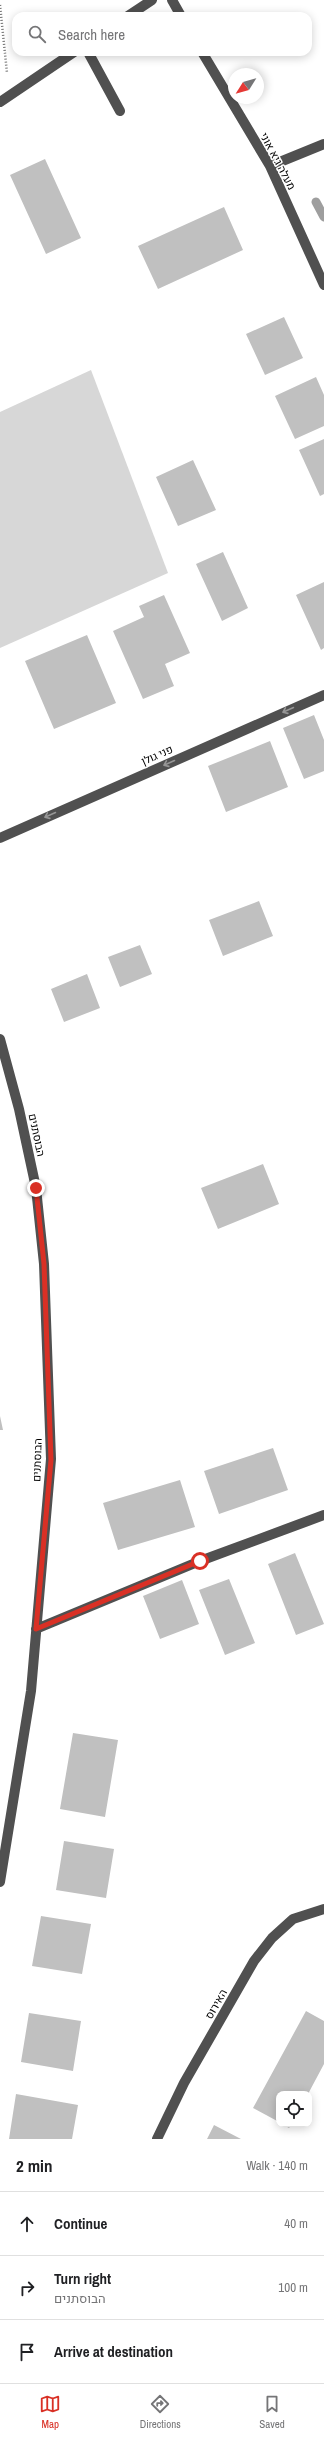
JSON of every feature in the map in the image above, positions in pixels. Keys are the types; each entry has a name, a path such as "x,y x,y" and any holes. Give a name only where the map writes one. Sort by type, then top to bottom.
{"street":[{"path":"134,12 152,0"},
{"path":"172,0 179,12"},
{"path":"0,102 68,56"},
{"path":"90,56 120,111"},
{"name":"מעלה גיא אוני","path":"204,56 270,166 324,285"},
{"path":"270,166 324,144"},
{"name":"פני גולן","path":"0,838 324,694"},
{"name":"הבוסתנים","path":"0,1039 19,1109 36,1188 44,1264 51,1460 31,1691 0,1882"},
{"path":"36,1629 200,1561 324,1514"},
{"name":"האירוס","path":"157,2139 184,2083 254,1961 272,1938 293,1919 324,1909"}],"path":[{"path":"0,5 10,95"}],"shaded area":[{"path":"91,370 168,573 0,648 0,412"}],"building":[{"path":"45,159 81,238 46,254 10,175"},
{"path":"224,207 243,250 158,289 138,246"},
{"path":"284,317 303,358 265,375 246,334"},
{"path":"316,377 324,395 324,426 295,439 275,396"},
{"path":"324,439 324,494 320,496 299,450"},
{"path":"193,460 216,510 178,526 156,477"},
{"path":"223,552 248,608 222,621 196,564"},
{"path":"324,582 324,648 321,650 296,595"},
{"path":"164,595 190,653 165,664 174,686 143,699 113,631 144,617 139,606"},
{"path":"87,635 116,703 54,729 25,661"},
{"path":"314,715 324,740 324,771 304,779 283,728"},
{"path":"270,741 288,787 226,812 208,766"},
{"path":"259,901 273,936 223,956 209,920"},
{"path":"140,945 152,974 120,987 108,957"},
{"path":"87,974 100,1008 64,1022 51,989"},
{"path":"263,1164 279,1204 218,1229 201,1188"},
{"path":"0,1416 3,1430 0,1430"},
{"path":"273,1448 288,1490 219,1514 204,1471"},
{"path":"180,1480 195,1527 118,1550 103,1503"},
{"path":"295,1553 324,1624 296,1635 268,1564"},
{"path":"229,1579 255,1643 225,1655 199,1590"},
{"path":"182,1580 199,1624 160,1639 143,1596"},
{"path":"73,1733 118,1740 105,1817 60,1809"},
{"path":"64,1841 114,1849 106,1898 56,1890"},
{"path":"41,1916 91,1924 82,1974 32,1966"},
{"path":"306,2011 324,2021 324,2064 310,2091 276,2091 276,2120 253,2108"},
{"path":"29,2013 81,2021 73,2071 21,2062"},
{"path":"16,2094 78,2105 72,2139 9,2139"},
{"path":"214,2125 241,2139 207,2139"}],"waterway":[{"path":"316,202 324,217"}],"route":[{"path":"36,1188 44,1264 51,1460 36,1629 200,1561"}]}
